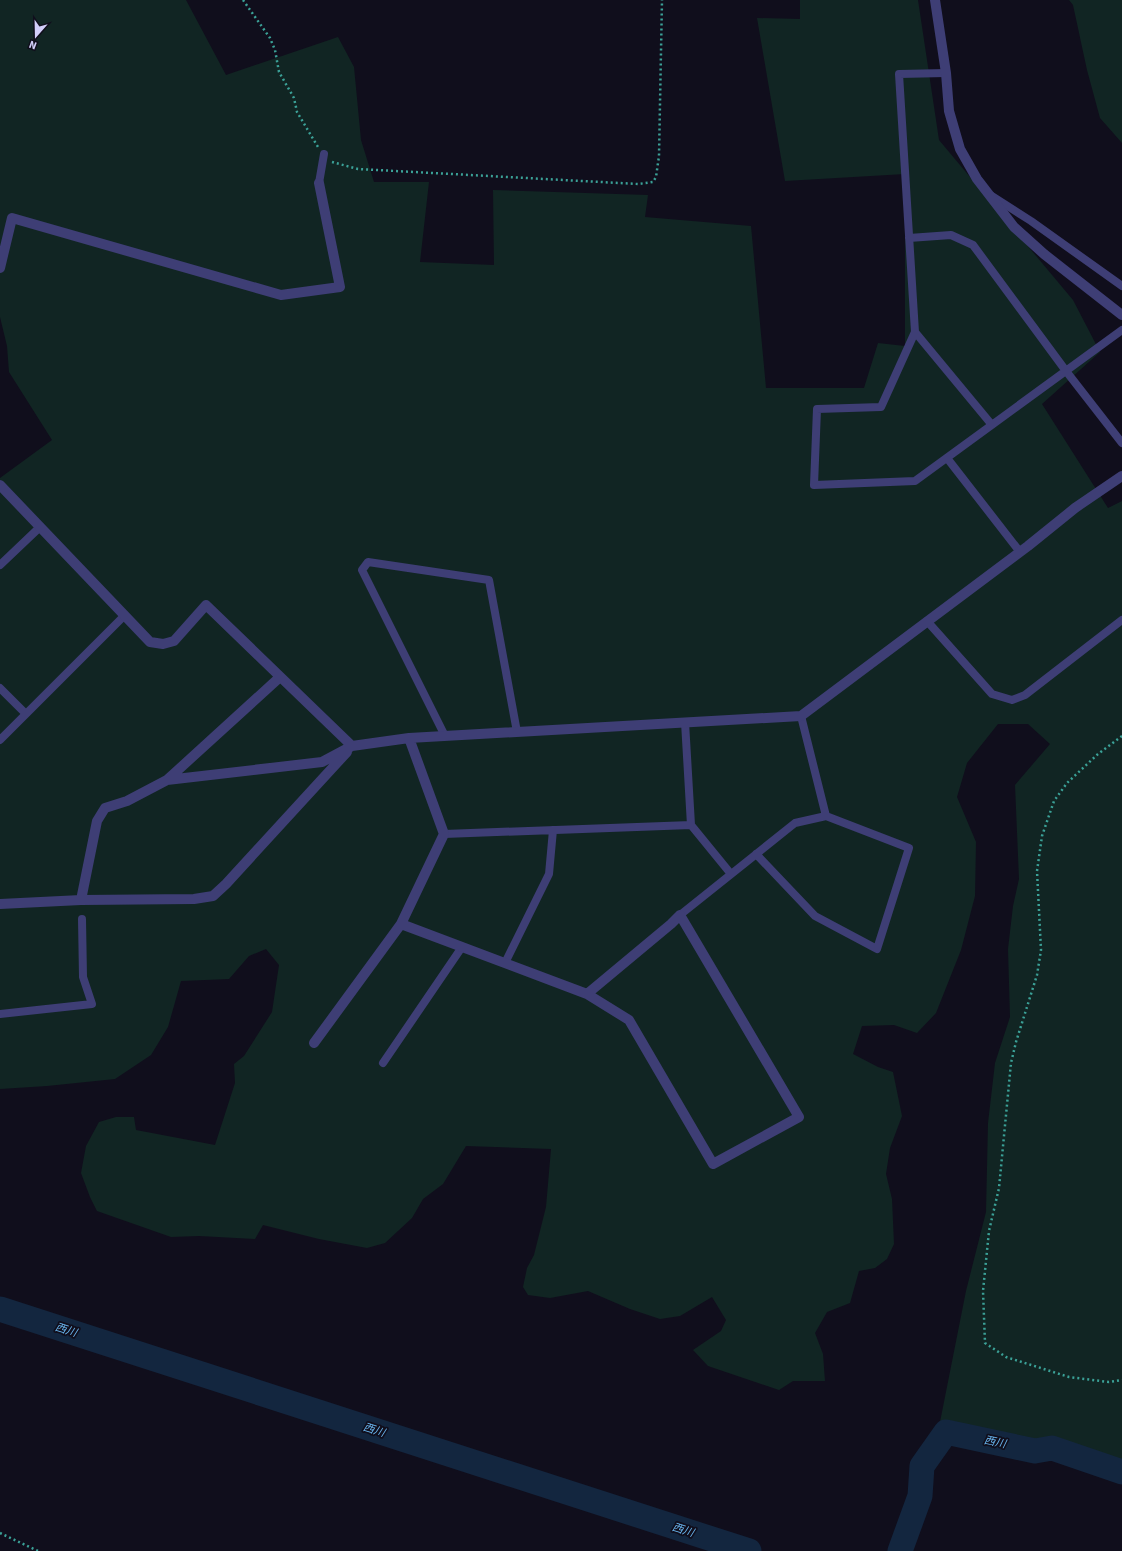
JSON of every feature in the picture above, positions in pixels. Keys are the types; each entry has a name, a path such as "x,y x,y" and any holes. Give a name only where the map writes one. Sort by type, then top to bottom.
{"street":[{"path":"935,0 946,73 949,111 960,149 977,179 1014,226 1044,254 1122,315"},
{"path":"0,268 12,218 280,295 340,287 319,183"},
{"path":"167,780 322,762 352,746 409,738 801,716 1020,552 1075,508 1122,476"},
{"path":"0,485 150,642 163,644 174,641 206,605 352,746"},
{"path":"81,900 97,821 105,808 128,801 167,780 280,676"},
{"path":"314,1043 401,924 444,834 409,738"},
{"path":"0,904 81,900 194,899 213,896 226,884 352,746"},
{"path":"401,924 587,994 629,1020 713,1164 799,1117 680,915 672,924 587,994"}],"lane":[{"path":"946,73 899,74 915,332 881,407 817,409 814,486 915,481 1122,330"},
{"path":"319,183 324,154"},
{"path":"988,193 1122,286"},
{"path":"909,238 951,235 973,245 1066,371 1122,442"},
{"path":"915,332 992,425"},
{"path":"947,458 1020,552"},
{"path":"0,565 40,527"},
{"path":"446,736 362,570 368,562 489,580 517,732"},
{"path":"0,740 125,615"},
{"path":"928,621 992,694 1012,700 1026,695 1122,620"},
{"path":"0,688 26,714"},
{"path":"801,716 826,816"},
{"path":"685,722 691,825 731,874"},
{"path":"680,915 756,854 795,823 826,816 909,848 877,949 815,916 756,854"},
{"path":"444,834 691,825"},
{"path":"505,963 549,874 553,830"},
{"path":"0,1014 92,1004 83,977 82,919"},
{"path":"383,1063 462,947"}],"path":[{"path":"243,0 270,38 275,50 279,72 294,98 298,112 320,150 331,162 358,169 638,184 652,182 656,177 659,156 662,0"},
{"path":"1122,736 1098,754 1067,783 1054,801 1042,836 1037,871 1041,950 1037,975 1011,1063 999,1188 989,1231 983,1291 985,1343 1006,1357 1069,1377 1109,1382 1122,1380"},
{"path":"0,1533 38,1551"}],"green space":[{"path":"0,0 186,0 226,75 338,37 354,67 361,140 374,182 429,182 420,262 494,265 493,190 648,195 645,217 751,226 766,388 864,388 878,343 905,346 905,174 785,181 757,18 800,19 800,0 918,0 939,140 1073,300 1100,352 1042,404 1108,508 1122,501 1122,1461 940,1422 966,1291 986,1212 988,1123 995,1063 1010,1017 1008,949 1013,906 1019,879 1015,785 1050,744 1028,724 998,724 967,763 957,797 976,842 975,896 961,950 936,1013 917,1033 894,1025 862,1026 853,1054 878,1067 893,1072 902,1116 890,1148 886,1174 892,1199 894,1244 887,1259 875,1268 859,1271 850,1303 827,1312 815,1333 823,1354 825,1381 793,1381 779,1390 708,1366 693,1350 721,1331 726,1320 712,1297 680,1316 660,1319 630,1309 588,1291 550,1298 528,1295 523,1287 527,1268 534,1255 546,1207 551,1149 466,1146 443,1184 423,1199 412,1218 385,1243 367,1248 319,1239 263,1225 255,1239 199,1236 171,1237 97,1211 81,1173 86,1146 99,1122 116,1117 134,1117 136,1130 215,1145 235,1083 234,1064 244,1056 272,1012 279,965 266,949 249,956 229,979 181,981 168,1027 151,1055 115,1079 0,1089 0,478 52,440 9,372 7,346 0,317"},
{"path":"1069,0 1122,0 1122,143 1100,118 1087,70 1073,5"}],"waterway":[{"name":"西川","path":"0,1309 749,1551"},
{"name":"西川","path":"900,1551 920,1496 922,1466 946,1432 1035,1451 1052,1448 1122,1472"}]}
